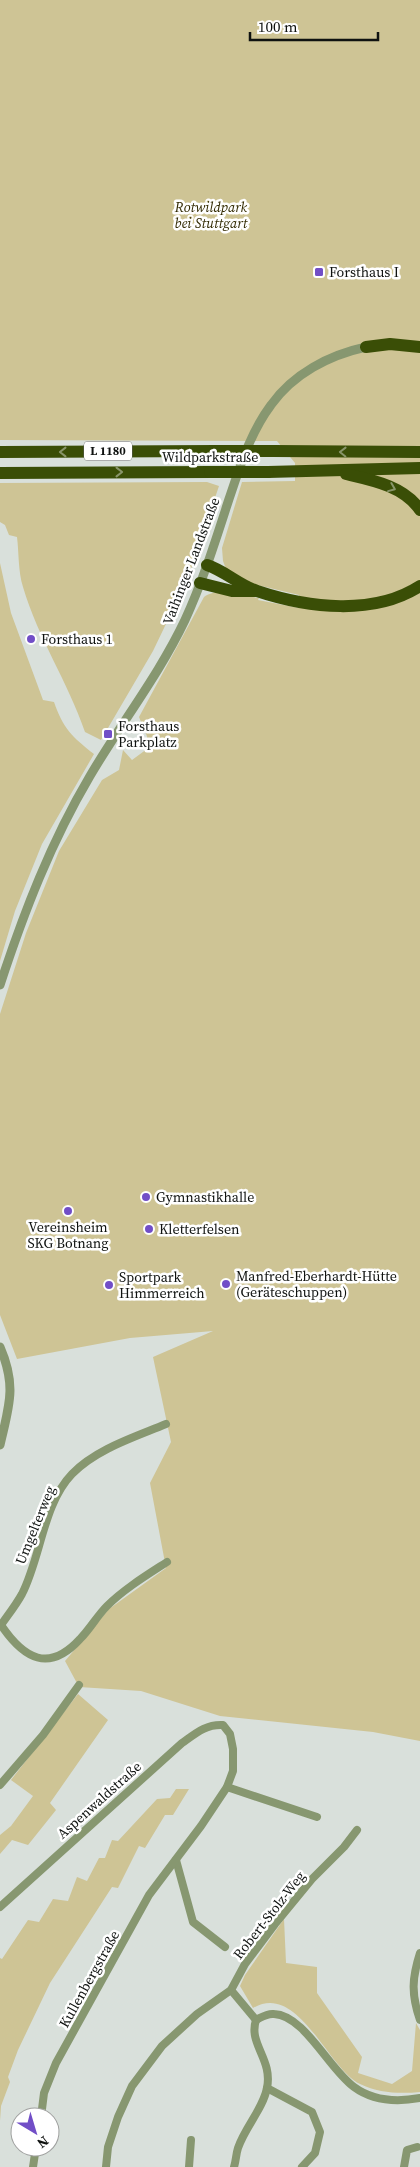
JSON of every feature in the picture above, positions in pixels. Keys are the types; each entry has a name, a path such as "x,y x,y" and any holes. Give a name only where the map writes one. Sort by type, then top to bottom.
{"highway":[{"path":"366,347 390,344 420,347"},
{"path":"392,452 407,447 420,446"},
{"name":"Wildparkstraße","path":"0,452 420,452"},
{"name":"Wildparkstraße","path":"0,473 268,472 420,468"},
{"name":"L 1180","path":"332,471 394,488 410,498 420,510"},
{"path":"207,565 256,591"},
{"path":"404,596 420,576"},
{"path":"200,583 232,591 256,591 301,601 355,607 379,604 404,596 420,586"}],"street":[{"name":"Vaihinger Landstraße","path":"0,985 31,896 56,839 91,774 174,642 207,565 252,436 268,408 289,385 318,364 343,353 366,347"},
{"path":"0,1347 11,1376 11,1391 0,1445"},
{"name":"Umgelterweg","path":"0,1625 22,1593 51,1511 60,1491 72,1474 90,1460 121,1443 166,1424"},
{"path":"0,1625 13,1643 25,1653 39,1659 54,1659 67,1652 108,1606 167,1562"},
{"path":"0,1785 43,1735 79,1685"},
{"name":"Kullenbergstraße","path":"42,2107 44,2093 56,2063 149,1895 227,1787 233,1771 233,1749 230,1734 223,1725"},
{"name":"Aspenwaldstraße","path":"0,1907 182,1743 203,1728 223,1725"},
{"path":"227,1787 317,1817"},
{"name":"Robert-Stolz-Weg","path":"231,1990 245,1964 274,1924 312,1879 344,1847 357,1830"},
{"path":"176,1860 193,1922 225,1947"},
{"path":"420,1953 412,1992 420,2020"},
{"path":"106,2167 108,2147 118,2117 132,2086 162,2046 197,2014 231,1990 256,2020"},
{"path":"234,2167 239,2146 252,2123 267,2088 268,2070 253,2030 256,2020 266,2015 274,2014 288,2017 298,2025 338,2073 355,2088 374,2097 398,2102 420,2098"},
{"path":"267,2088 312,2112 320,2132 315,2153 302,2167"},
{"path":"189,2167 191,2140"},
{"path":"404,2167 406,2150 417,2146"}],"green space":[{"name":"Rotwildpark bei Stuttgart","path":"0,0 420,0 420,1741 373,1732 220,1716 141,1691 79,1687 65,1661 109,1609 166,1568 150,1483 171,1442 153,1357 213,1331 130,1338 17,1359 0,1315 0,1014 26,933 59,851 102,780 119,770 123,750 132,760 151,746 139,717 204,597 209,594 223,592 259,598 258,600 299,608 299,595 253,584 226,569 222,548 242,482 295,481 295,463 277,441 0,440"},
{"path":"207,482 219,486 188,578 153,651 101,740 85,732 29,606 20,575 17,537 9,535 5,525 0,522 0,483"},
{"path":"0,563 11,613 43,700 54,702 61,719 69,731 94,754 42,844 15,911 0,961"},
{"path":"78,1694 108,1720 50,1803 56,1810 28,1845 12,1840 0,1854 0,1835 11,1826 33,1796 11,1780"},
{"path":"176,1789 189,1789 173,1815 165,1815 145,1848 139,1846 118,1888 112,1887 50,1983 18,2050 8,2077 10,2082 1,2106 0,2121 0,1958 2,1959 28,1920 39,1922 53,1899 68,1901 77,1877 87,1881 99,1858 105,1858 112,1840 118,1841 157,1799 170,1798"},
{"path":"284,1919 286,1963 317,1967 317,1993 362,2057 358,2073 392,2084 412,2071 416,2023 420,2030 420,2092 389,2092 360,2084 336,2062 298,2016 284,2006 269,2003 253,2008 240,1986 245,1975"}],"place":[{"name":"Forsthaus I","path":"319,272"},
{"name":"Forsthaus 1","path":"31,639"},
{"name":"Forsthaus Parkplatz","path":"108,734"},
{"name":"Gymnastikhalle","path":"146,1197"},
{"name":"Vereinsheim SKG Botnang","path":"68,1211"},
{"name":"Kletterfelsen","path":"149,1229"},
{"name":"Manfred-Eberhardt-Hütte (Geräteschuppen)","path":"226,1284"},
{"name":"Sportpark Himmerreich","path":"109,1285"}]}
